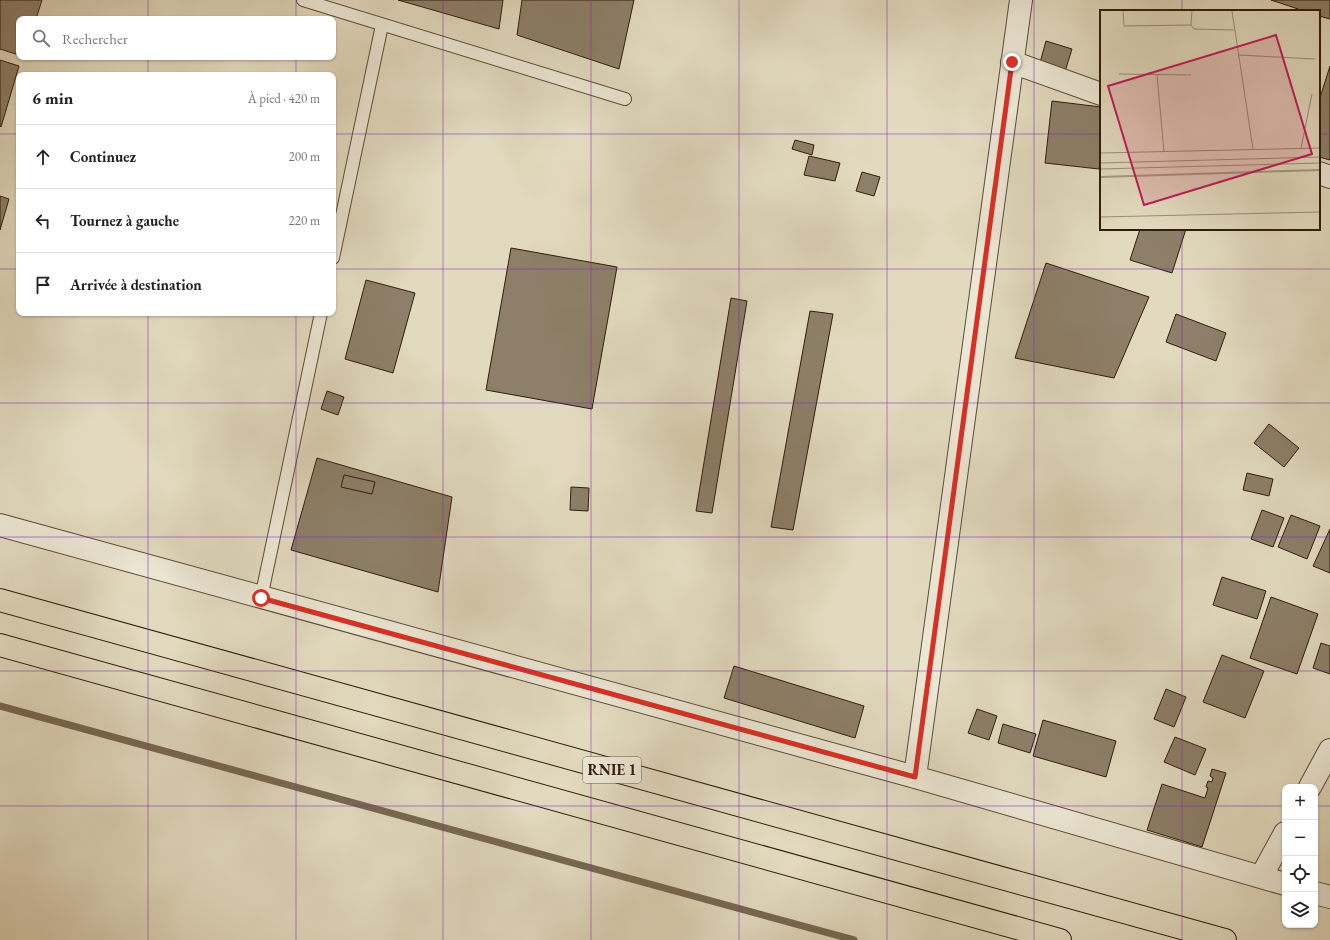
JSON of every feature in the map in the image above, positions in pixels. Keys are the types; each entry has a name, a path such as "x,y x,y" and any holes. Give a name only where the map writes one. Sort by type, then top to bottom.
{"highway":[{"name":"RNIE 1","path":"0,600 1225,940"},
{"name":"RNIE 1","path":"0,645 1060,940"}],"street":[{"path":"915,777 1021,0"},
{"path":"1012,62 1100,94"},
{"path":"1320,173 1330,177"},
{"path":"0,525 915,777 1282,883"},
{"path":"1312,784 1330,750"},
{"path":"1261,877 1282,838"},
{"path":"1318,894 1330,897"}],"lane":[{"path":"303,0 625,99"},
{"path":"336,244 382,25"},
{"path":"261,598 320,316"}],"building":[{"path":"0,0 42,0 37,16 16,16 16,54 0,49"},
{"path":"398,0 503,0 499,29"},
{"path":"522,0 634,0 619,69 517,35"},
{"path":"1271,0 1330,0 1330,19 1320,16 1320,10 1301,10"},
{"path":"1046,41 1072,49 1063,78 1038,70"},
{"path":"0,60 19,66 1,127"},
{"path":"1330,66 1330,160 1320,157 1320,98"},
{"path":"1052,101 1100,107 1099,169 1045,163"},
{"path":"795,140 814,145 812,155 792,149"},
{"path":"809,156 840,163 835,181 804,175"},
{"path":"862,172 880,177 874,196 856,191"},
{"path":"0,196 9,199 0,230"},
{"path":"1140,230 1186,230 1172,273 1130,260"},
{"path":"511,248 617,267 592,409 486,390"},
{"path":"1046,263 1149,297 1114,378 1015,358"},
{"path":"366,280 415,293 393,373 345,359"},
{"path":"731,298 747,301 712,513 696,511"},
{"path":"810,311 833,314 793,530 771,527"},
{"path":"1176,314 1226,333 1216,361 1166,342"},
{"path":"327,391 344,397 338,415 321,409"},
{"path":"1269,424 1299,448 1284,467 1254,443"},
{"path":"317,458 452,497 438,592 291,550"},
{"path":"1247,473 1273,479 1269,496 1243,490"},
{"path":"344,475 375,482 372,494 341,487"},
{"path":"571,487 589,488 588,511 570,510"},
{"path":"1262,510 1284,518 1273,547 1251,539"},
{"path":"1291,515 1320,526 1307,559 1278,547"},
{"path":"1330,529 1330,573 1313,566"},
{"path":"1222,577 1266,591 1257,619 1213,605"},
{"path":"1271,597 1318,614 1297,674 1250,658"},
{"path":"1321,643 1330,646 1330,674 1313,668"},
{"path":"1222,655 1264,671 1245,718 1203,702"},
{"path":"734,666 864,706 855,738 724,698"},
{"path":"1166,689 1186,697 1174,727 1154,719"},
{"path":"977,709 997,716 989,740 968,733"},
{"path":"1043,720 1116,741 1106,777 1033,756"},
{"path":"1003,724 1036,734 1030,753 998,743"},
{"path":"1175,737 1206,749 1195,775 1164,762"},
{"path":"1212,769 1226,773 1202,847 1147,830 1162,784 1205,798 1208,788 1206,787 1208,781 1212,782 1213,778 1210,776"}],"waterway":[{"path":"0,706 854,940"}],"route":[{"path":"261,598 915,777 1012,62"}]}
